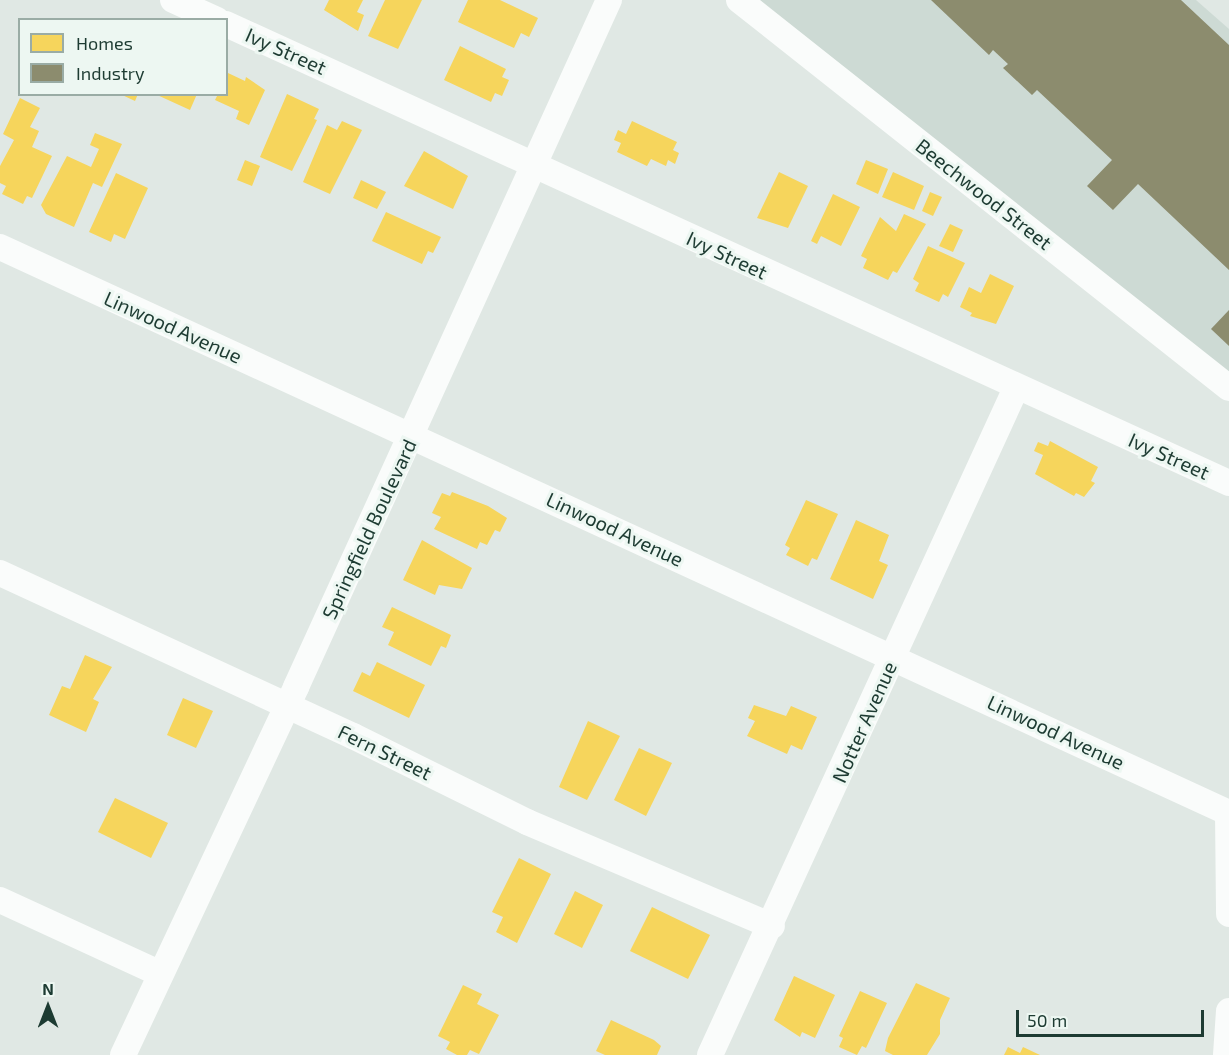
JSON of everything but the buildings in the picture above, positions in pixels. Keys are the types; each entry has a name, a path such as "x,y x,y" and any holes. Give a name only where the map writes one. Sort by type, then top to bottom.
{"street":[{"path":"173,0 213,18"},
{"name":"Springfield Boulevard","path":"127,1054 159,973 288,706 609,0"},
{"name":"Beechwood Street","path":"742,1 1229,388"},
{"name":"Ivy Street","path":"228,25 535,163 1016,388 1229,483"},
{"name":"Linwood Avenue","path":"0,247 893,656 1228,813"},
{"name":"Notter Avenue","path":"710,1055 772,926 1016,388"},
{"name":"Fern Street","path":"0,573 288,706 527,822 772,926"},
{"path":"1228,813 1229,914"},
{"path":"0,900 159,973"},
{"path":"1226,1055 1229,1011"}],"shaded area":[{"path":"760,0 1196,0 1229,29 1229,375"}]}
